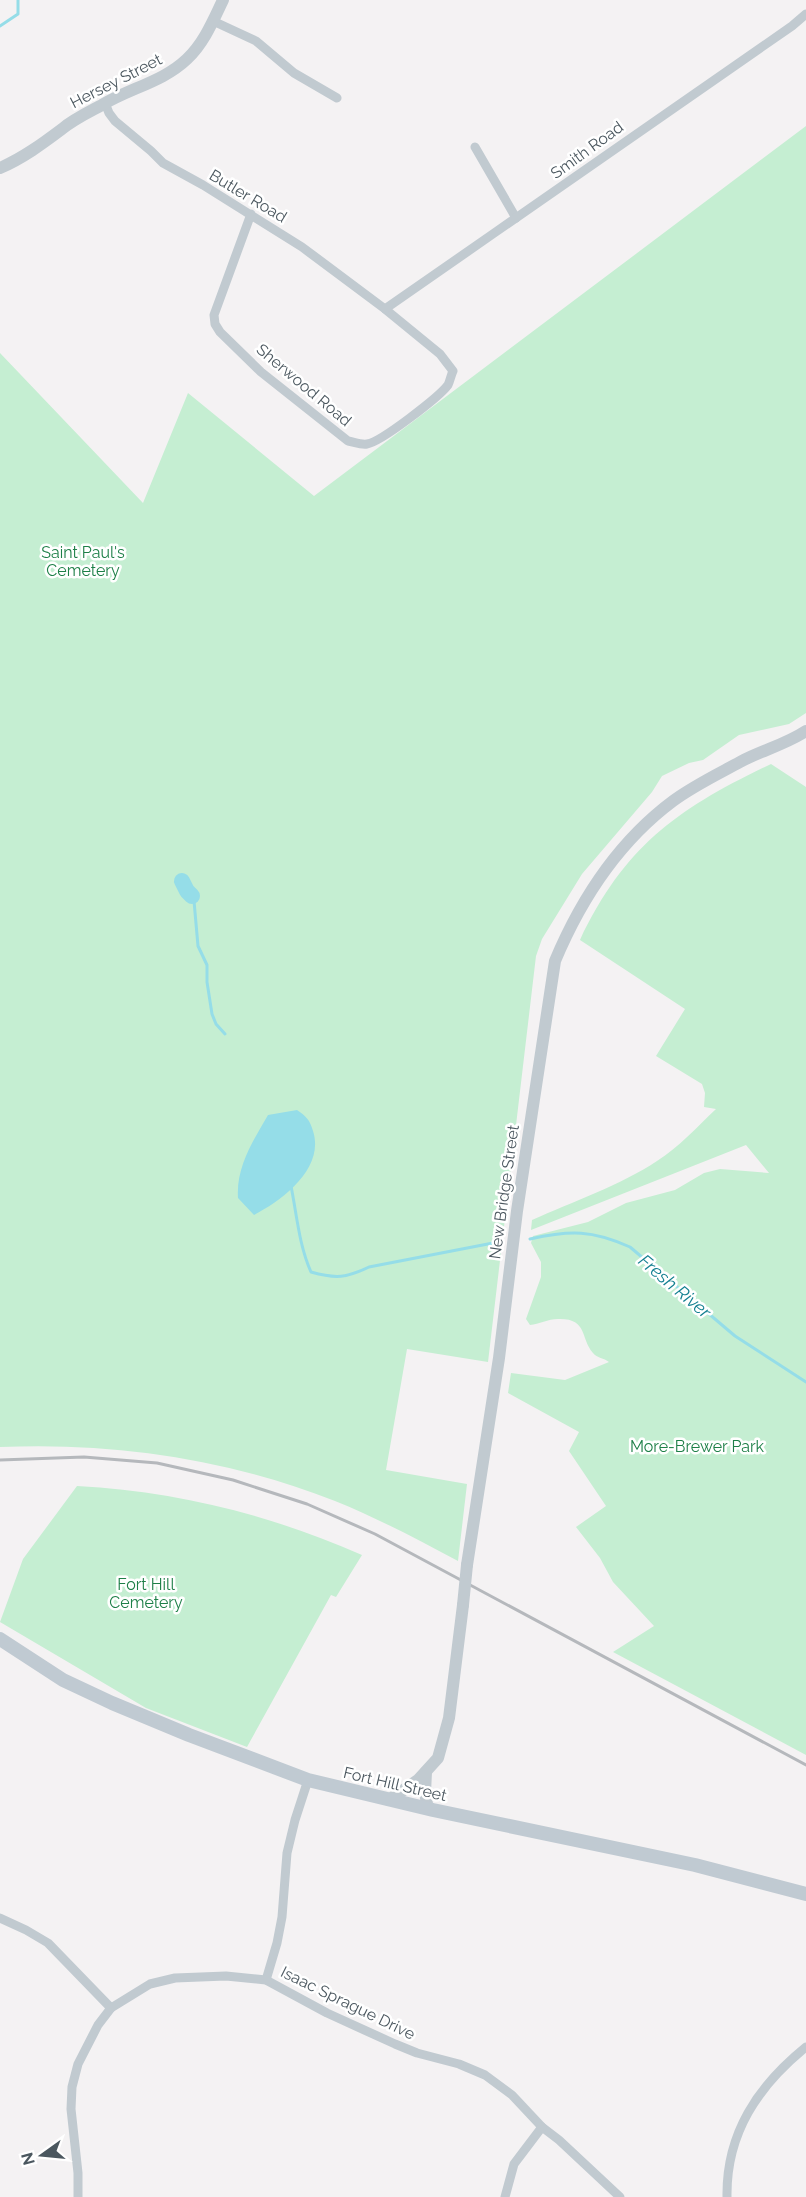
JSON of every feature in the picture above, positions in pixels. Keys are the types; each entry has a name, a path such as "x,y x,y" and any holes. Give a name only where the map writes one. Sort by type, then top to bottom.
{"main road":[{"name":"Fort Hill Street","path":"0,1640 63,1680 112,1703 308,1780 428,1809 730,1873 806,1894"}],"street":[{"name":"Hersey Street","path":"0,168 19,160 63,128 105,103 177,69 197,48 223,0"},
{"name":"Smith Road","path":"385,309 806,14"},
{"path":"213,21 256,40 294,73 337,98"},
{"name":"Butler Road","path":"105,103 115,121 163,163 251,214 302,247 385,309"},
{"path":"475,147 516,218"},
{"name":"Sherwood Road","path":"251,214 214,315 215,324 220,332 261,372 348,441 365,445 377,441 414,414 448,385 453,371 440,354 385,309"},
{"name":"New Bridge Street","path":"389,1800 426,1772 438,1758 450,1718 467,1565 499,1358 517,1211 555,961 565,936 593,886 620,851 648,823 674,800 701,784 744,760 787,743 806,731"},
{"path":"426,1772 428,1809"},
{"path":"266,1980 280,1926 287,1853 294,1820 308,1780"},
{"path":"0,1918 48,1943 111,2008"},
{"name":"Isaac Sprague Drive","path":"78,2197 78,2173 71,2109 74,2076 92,2034 111,2008 150,1984 175,1978 226,1976 266,1980 327,2013 395,2044 417,2053 459,2064 485,2075 512,2095 542,2127 567,2146 620,2197"},
{"path":"727,2197 731,2157 743,2121 771,2079 789,2060 806,2047"},
{"path":"505,2197 514,2164 542,2127"}],"green space":[{"name":"Saint Paul's Cemetery","path":"806,126 806,713 789,724 739,735 703,760 689,763 662,776 652,792 582,874 542,939 536,956 488,1362 407,1349 386,1470 467,1484 458,1561 397,1529 335,1501 254,1474 170,1456 128,1451 85,1447 0,1447 0,353 143,503 188,393 314,496"},
{"name":"More-Brewer Park","path":"771,764 806,787 806,1755 613,1652 654,1626 613,1582 600,1558 576,1527 606,1506 569,1451 579,1432 508,1393 511,1373 565,1380 609,1362 593,1353 579,1325 574,1322 554,1319 530,1325 526,1319 541,1277 541,1262 531,1243 533,1236 588,1222 626,1203 675,1190 704,1173 720,1169 769,1173 746,1145 531,1230 532,1220 612,1185 657,1161 716,1109 704,1107 705,1093 702,1084 656,1056 685,1009 580,940 597,907 616,879 636,854 658,833 709,797"},
{"name":"Fort Hill Cemetery","path":"77,1486 150,1493 222,1507 293,1528 362,1555 336,1597 331,1595 247,1747 146,1708 0,1622 23,1559"}],"water":[{"path":"297,1110 303,1114 312,1127 315,1145 313,1158 307,1170 289,1192 254,1215 238,1198 240,1176 247,1155 268,1115"}],"waterway":[{"path":"0,26 18,14 18,0"},
{"path":"182,881 192,896"},
{"path":"194,901 198,946 207,965 212,1014 216,1024 225,1034"},
{"name":"Fresh River","path":"291,1186 301,1241 311,1272 327,1276 347,1275 369,1267 493,1243"},
{"name":"Fresh River","path":"530,1239 581,1233 604,1237 630,1247 735,1336 806,1382"}],"railway":[{"path":"0,1460 84,1457 157,1463 233,1480 307,1504 375,1534 806,1765"}]}
